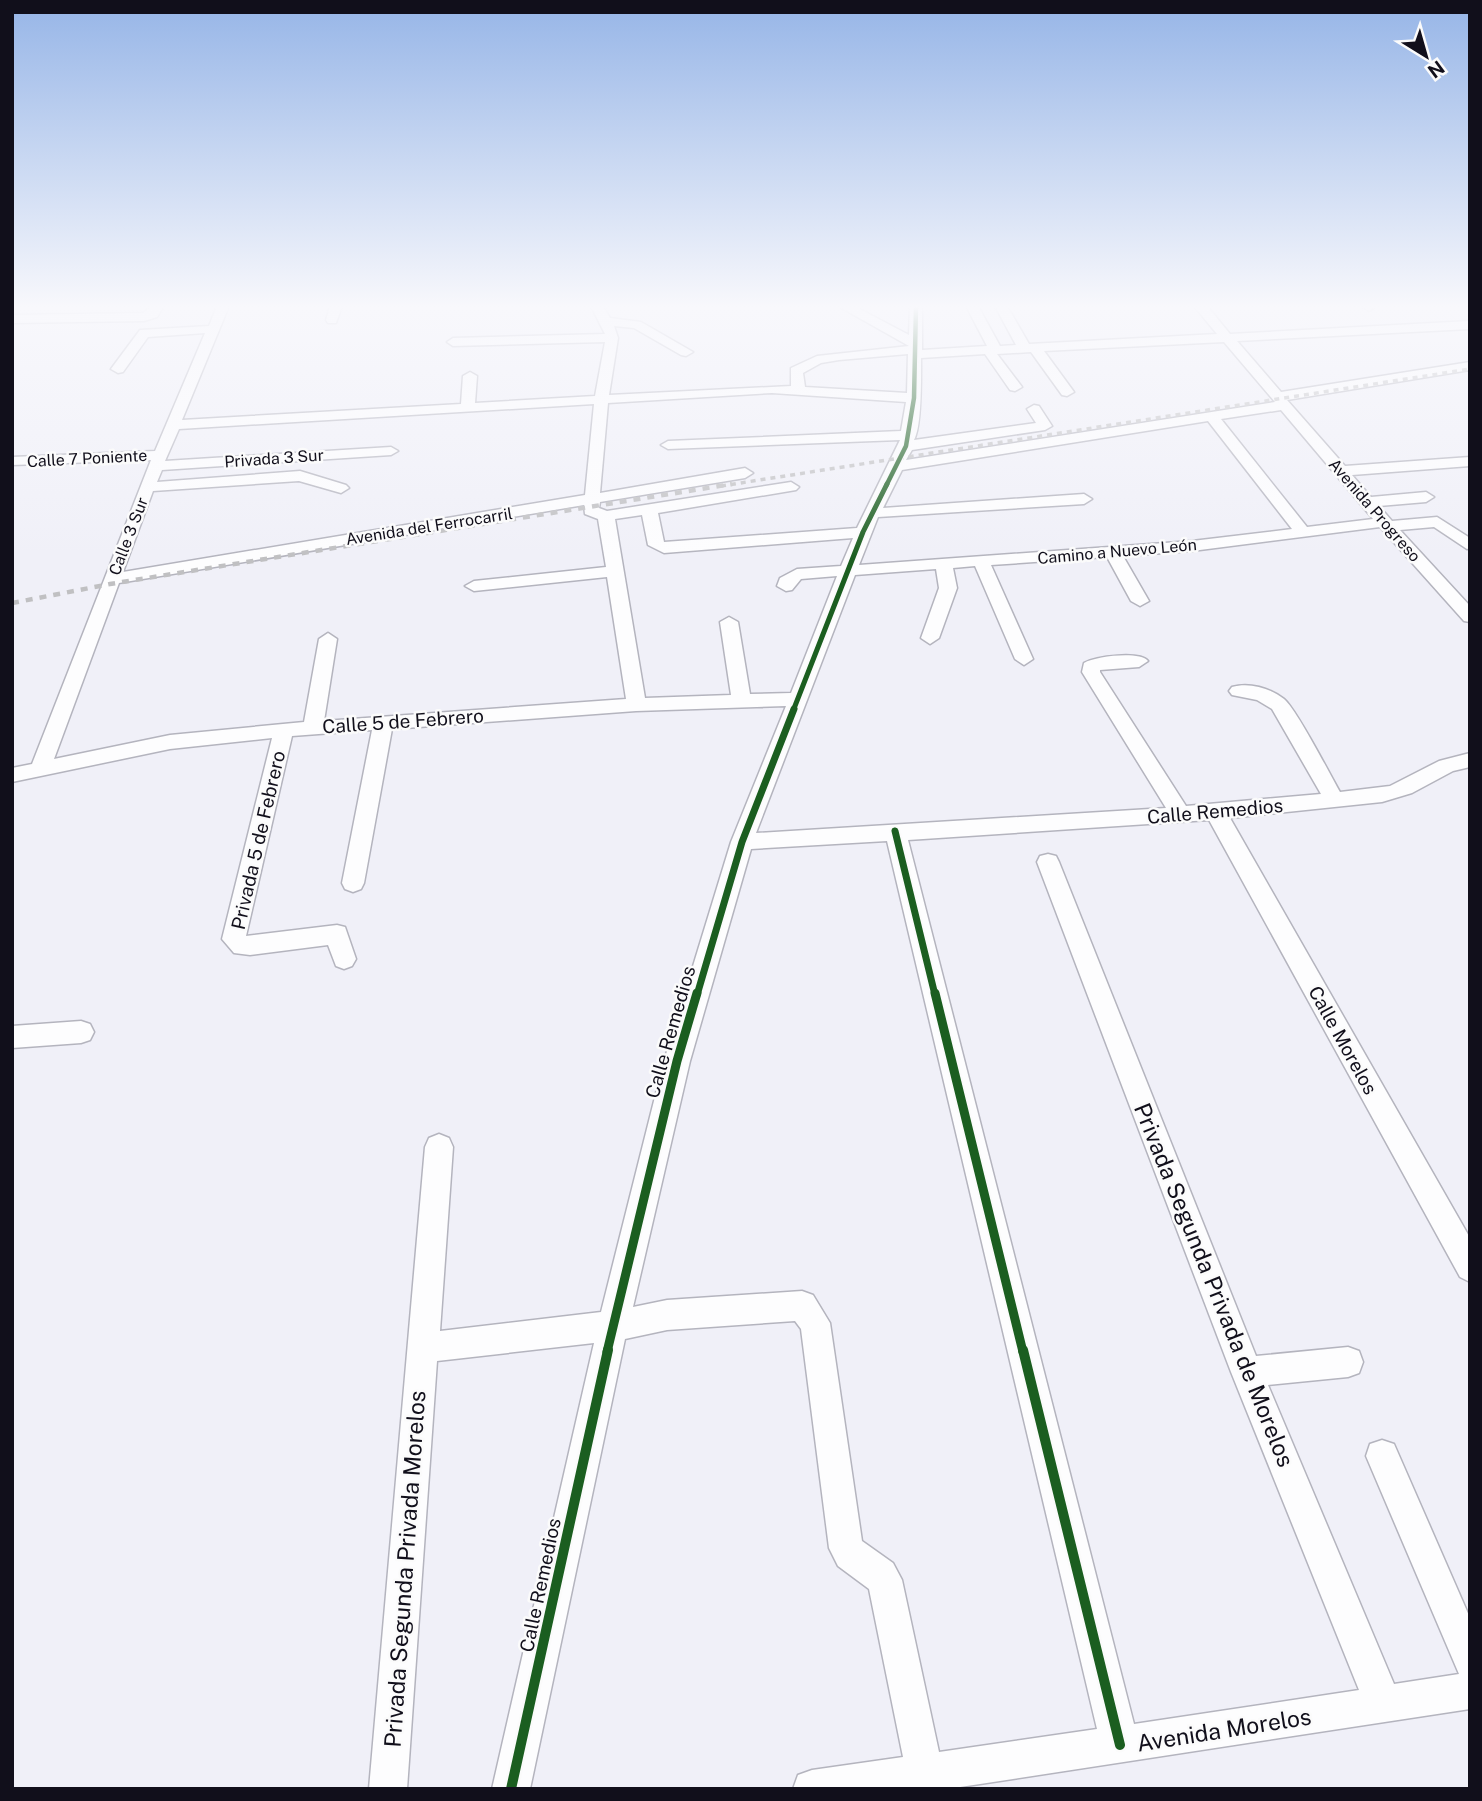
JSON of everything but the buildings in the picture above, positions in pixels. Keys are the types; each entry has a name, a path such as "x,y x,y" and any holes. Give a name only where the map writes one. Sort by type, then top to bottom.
{"street":[{"name":"Calle 3 Sur","path":"40,769 147,487 189,390"},
{"path":"468,405 469,390"},
{"path":"602,390 592,511 606,516 791,487"},
{"path":"174,425 468,405 775,390"},
{"path":"811,390 914,398"},
{"name":"Calle Remedios","path":"511,1789 613,1326 674,1074 742,842 867,523 905,449 914,390"},
{"name":"Avenida Progreso","path":"1271,390 1470,617"},
{"path":"668,445 905,449 1212,417 1340,390"},
{"path":"905,449 1045,426 1034,409"},
{"path":"1212,417 1302,530"},
{"name":"Privada 3 Sur","path":"159,460 391,451"},
{"name":"Calle 7 Poniente","path":"12,461 159,460"},
{"path":"1342,471 1470,461"},
{"name":"Avenida del Ferrocarril","path":"112,579 745,473"},
{"path":"147,487 300,476 341,488"},
{"path":"1368,502 1426,497"},
{"path":"649,509 656,545 664,548 1084,499"},
{"path":"606,516 636,705"},
{"name":"Camino a Nuevo León","path":"786,586 789,578 797,574 1192,546 1302,530 1432,521 1440,523 1467,544"},
{"path":"1112,552 1140,601"},
{"path":"981,562 1024,659"},
{"path":"930,638 948,588 944,564"},
{"path":"474,586 615,571"},
{"path":"729,622 741,701"},
{"path":"313,728 328,639"},
{"path":"1139,661 1096,664 1091,667 1091,672 1181,815"},
{"path":"1239,691 1262,694 1279,705 1334,799"},
{"name":"Calle 5 de Febrero","path":"12,775 170,742 284,730 636,705 797,699"},
{"path":"353,883 383,722"},
{"name":"Privada 5 de Febrero","path":"284,730 234,939 242,946 331,933 340,938 344,959"},
{"name":"Calle Remedios","path":"742,842 1216,813 1386,795 1446,764 1470,760"},
{"name":"Calle Morelos","path":"1216,813 1470,1266"},
{"path":"895,831 1121,1745"},
{"name":"Privada Segunda Privada de Morelos","path":"1048,862 1247,1372 1384,1705"},
{"path":"12,1037 81,1031"},
{"name":"Privada Segunda Privada Morelos","path":"388,1789 439,1147"},
{"path":"421,1348 613,1326 667,1315 802,1306 812,1316 846,1548 859,1563 879,1572 885,1580 925,1774"},
{"path":"1247,1372 1348,1363"},
{"path":"1381,1456 1470,1661"},
{"name":"Avenida Morelos","path":"812,1789 842,1787 1470,1691"}],"railway":[{"path":"721,486 1335,390"},
{"path":"12,603 110,584 732,484"}],"cycle path":[{"path":"511,1789 613,1326 677,1061 742,842 863,532 906,446 914,390"},
{"path":"895,831 1120,1745"}]}
